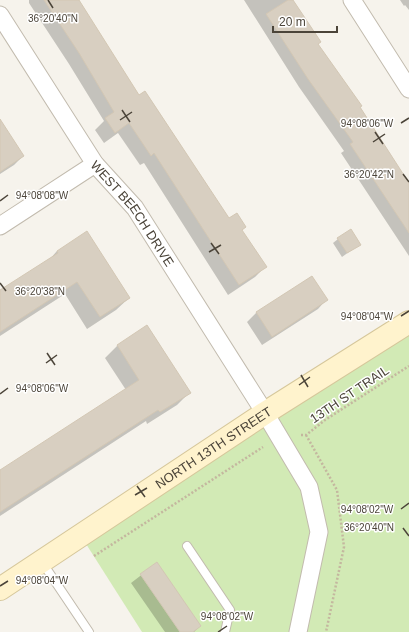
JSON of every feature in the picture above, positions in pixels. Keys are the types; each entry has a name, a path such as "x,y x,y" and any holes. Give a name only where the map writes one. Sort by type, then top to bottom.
{"main road":[{"name":"NORTH 13TH STREET","path":"0,589 265,413 409,322"}],"street":[{"path":"352,0 409,89"},
{"name":"WEST BEECH DRIVE","path":"0,15 95,164 135,208 280,437 309,487 319,532 298,632"},
{"path":"0,226 95,164"}],"lane":[{"path":"187,546 230,610 225,632"},
{"path":"42,562 89,632"}],"path":[{"name":"13TH ST TRAIL","path":"94,556 280,437 306,435 324,420 409,366"}],"green space":[{"path":"409,324 409,632 142,632 81,536"}],"building":[{"path":"44,0 79,0 139,95 145,91 229,218 237,213 246,227 242,230 267,267 239,285 154,153 151,156 129,123 115,133 105,118 114,112 79,53"},
{"path":"288,0 293,0 321,42 318,44 362,106 360,107 409,183 409,233 350,144 353,142 308,79 266,14"},
{"path":"0,119 24,156 0,172"},
{"path":"351,229 361,245 347,253 337,238"},
{"path":"87,231 130,298 100,317 77,282 0,332 0,290 58,253 57,251"},
{"path":"312,276 328,300 272,337 256,312"},
{"path":"147,325 191,393 160,412 158,410 0,512 0,470 139,380 117,345"},
{"path":"157,562 201,626 193,632 180,632 140,574"}]}
